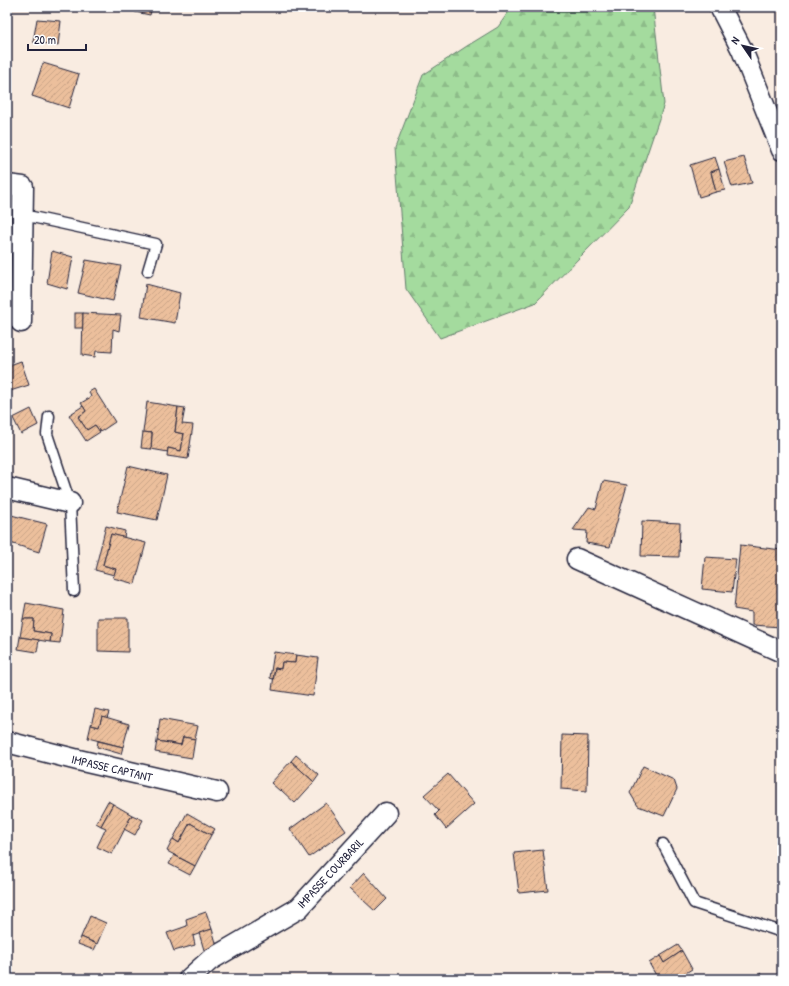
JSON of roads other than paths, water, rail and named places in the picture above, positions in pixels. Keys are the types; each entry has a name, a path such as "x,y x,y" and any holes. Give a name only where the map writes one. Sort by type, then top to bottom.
{"street":[{"path":"720,7 742,50 782,150"},
{"path":"7,183 23,187 21,322"},
{"path":"7,488 70,503"},
{"path":"576,559 782,652"},
{"name":"IMPASSE CAPTANT","path":"7,742 217,792"},
{"name":"IMPASSE COURBARIL","path":"189,979 210,960 299,908 386,813"}],"lane":[{"path":"23,215 156,244 148,271"},
{"path":"49,416 47,434 70,503 74,591"},
{"path":"663,844 694,903 782,932"}]}
